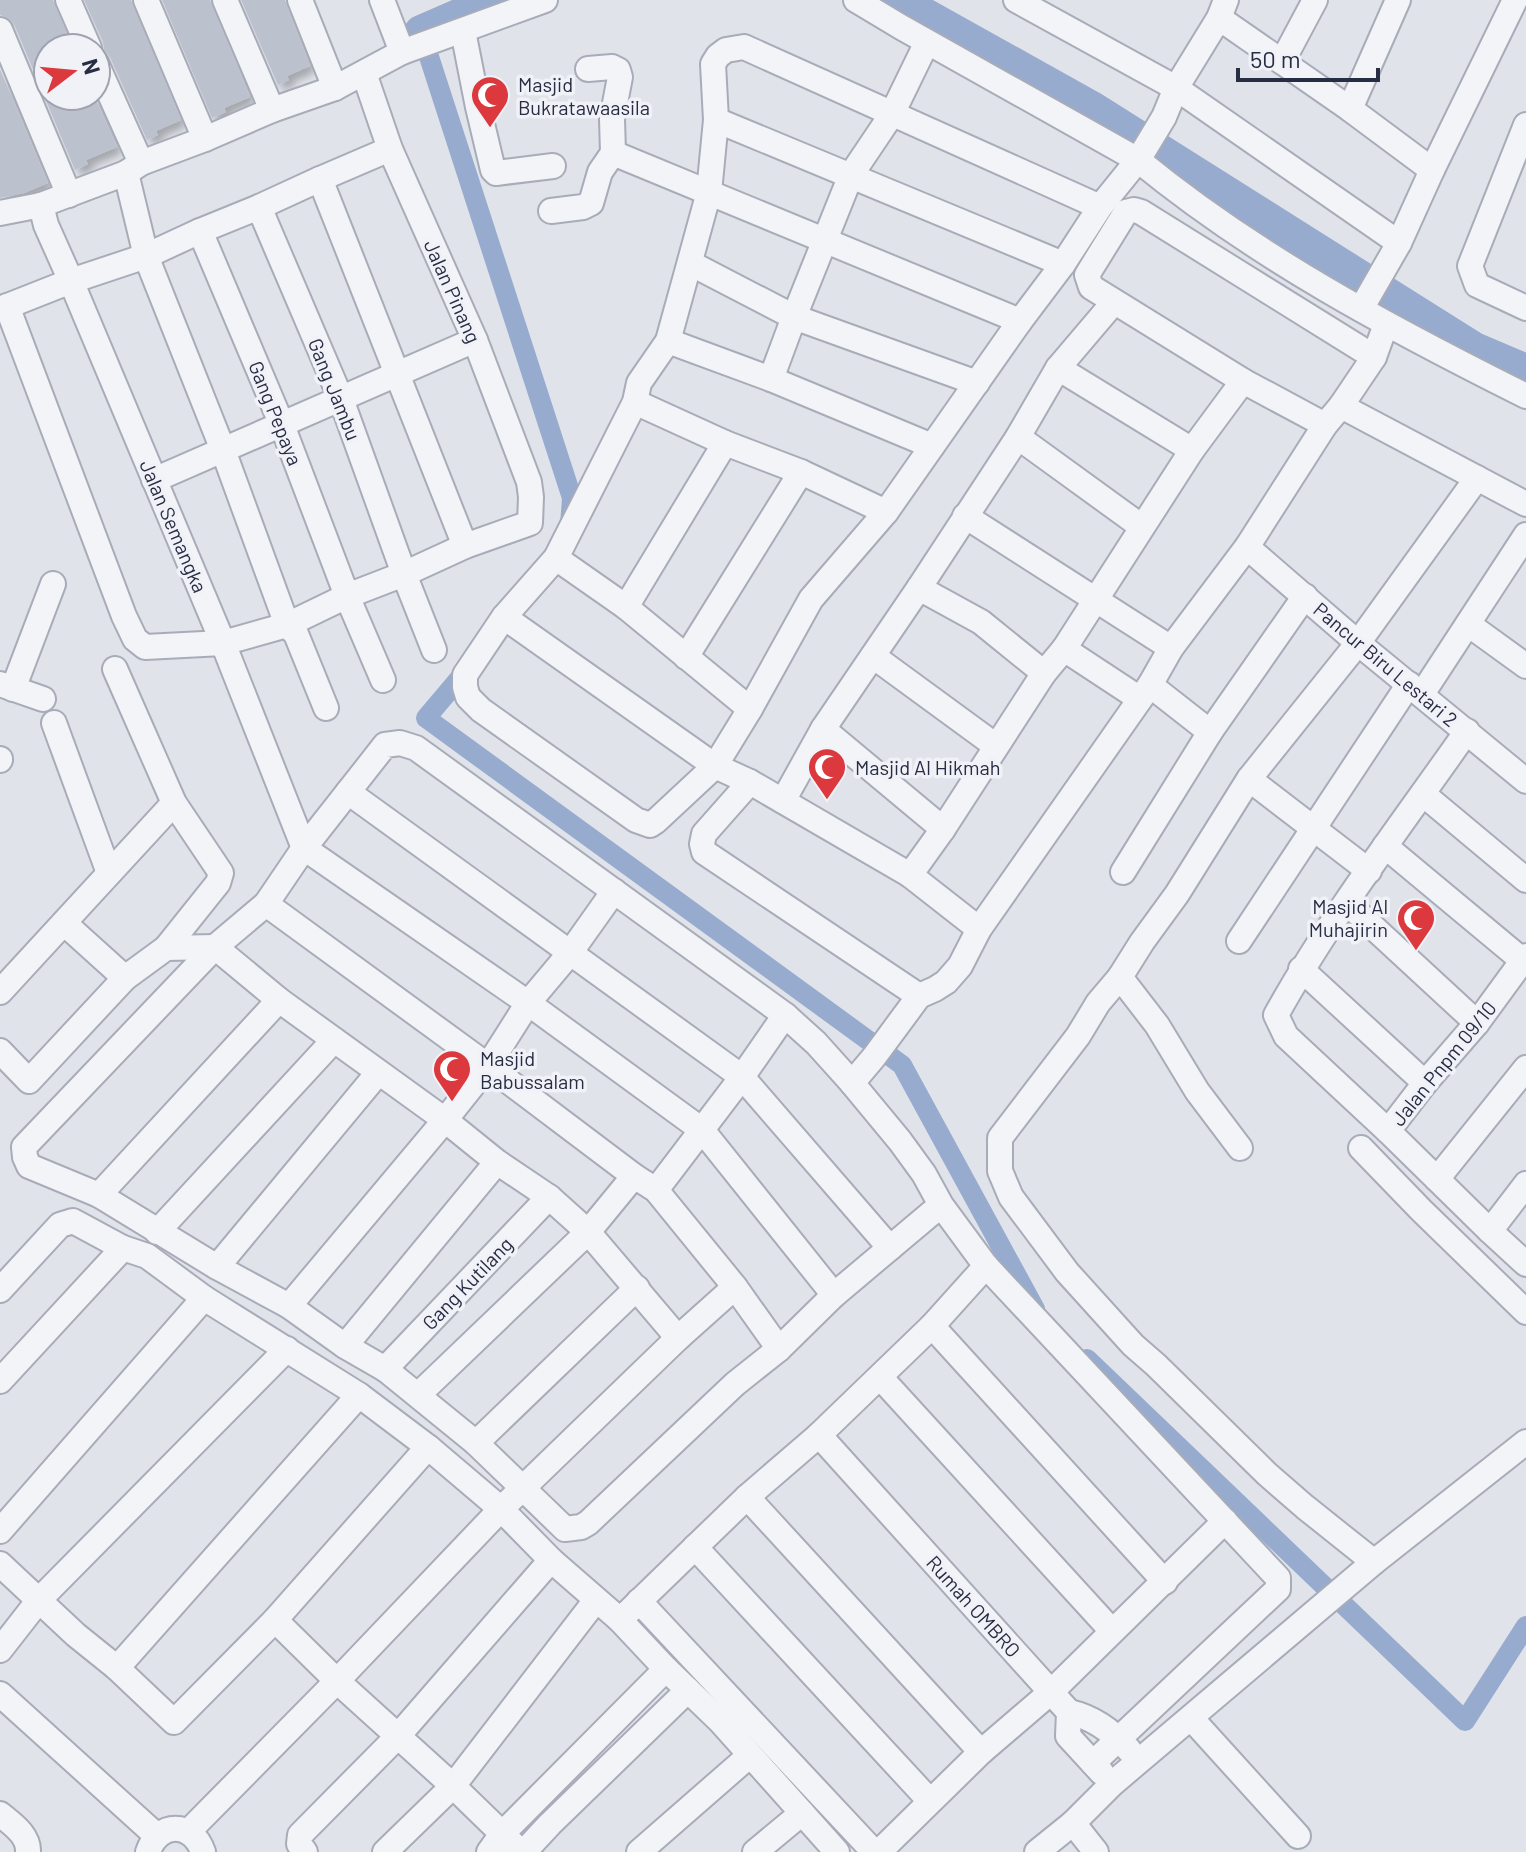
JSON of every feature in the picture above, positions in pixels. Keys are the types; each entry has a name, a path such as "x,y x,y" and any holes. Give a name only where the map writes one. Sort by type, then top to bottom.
{"street":[{"path":"68,0 82,32"},
{"path":"146,0 205,139"},
{"path":"225,0 272,110"},
{"path":"300,0 335,88"},
{"path":"382,0 431,41 478,107 496,173 553,166"},
{"path":"0,213 41,205 69,195 272,110 335,88 431,41 545,0"},
{"path":"856,0 927,42 1141,155 1165,182 1299,275 1365,302 1386,324 1526,396"},
{"path":"1016,0 1176,88 1395,249"},
{"path":"1282,62 1315,0"},
{"path":"1350,109 1398,0"},
{"path":"1365,302 1395,249 1515,0"},
{"path":"1100,207 744,47 726,50 718,56 713,64 716,120 709,192 668,341 639,383 635,402 556,558 504,617 465,675 468,697 481,710 636,820 650,825 656,821 715,766 811,599 886,512 1063,264 1100,207 1141,155 1222,9 1282,62 1432,170"},
{"path":"0,30 69,195"},
{"path":"771,379 851,175 892,114 927,42"},
{"path":"551,211 591,203 600,172 613,153 612,119 620,77 618,70 612,67 588,69"},
{"name":"Jalan Pinang","path":"364,73 390,149 475,340 529,482 530,523 465,546"},
{"path":"112,108 133,168 146,256 223,450 287,625 296,634 326,708"},
{"path":"716,120 1063,264"},
{"path":"1526,125 1470,266 1477,285 1526,308"},
{"path":"320,179 465,546 287,625 223,643 145,647 135,639 3,308 146,256 200,231 259,207 320,179 390,149"},
{"path":"613,153 1020,321"},
{"name":"Jalan Semangka","path":"41,205 46,225 223,643 304,848"},
{"name":"Gang Jambu","path":"259,207 341,399 434,650"},
{"path":"1325,425 1243,381 1091,287 1087,275 1126,212 1141,212 1374,357"},
{"name":"Gang Pepaya","path":"200,231 282,425 347,596 383,680"},
{"path":"690,263 794,317 977,383"},
{"path":"783,801 823,729 1018,437 1058,368 1114,302"},
{"path":"852,1083 919,996 935,989 960,966 979,929 1145,692 1171,648 1247,547 1325,425 1374,357 1386,324"},
{"path":"154,480 475,340"},
{"path":"668,341 771,379 932,446"},
{"path":"1058,368 1192,450"},
{"path":"910,875 1044,673 1064,649 1192,450 1243,381"},
{"path":"635,402 725,443 801,472 886,512"},
{"path":"1341,406 1526,504"},
{"path":"1018,437 1142,527"},
{"path":"626,607 725,443"},
{"path":"686,657 801,472"},
{"path":"1374,1562 1267,1474 1133,1345 1067,1272 1011,1197 1000,1171 1000,1138 1120,977 1177,894 1249,779 1358,643 1477,478"},
{"path":"965,516 1171,648"},
{"path":"1239,941 1313,829 1468,624 1526,535"},
{"name":"Pancur Biru Lestari 2","path":"1247,547 1526,781"},
{"path":"556,558 626,607 750,709"},
{"path":"43,699 7,686 53,584"},
{"path":"919,588 981,622 1044,673"},
{"path":"1123,872 1210,732 1305,596"},
{"path":"504,617 715,766 750,782 910,875 979,929"},
{"path":"1468,624 1526,666"},
{"path":"1064,649 1145,692 1210,732"},
{"path":"873,656 996,746"},
{"path":"0,1051 29,1081 125,978 166,948 218,883 221,873 174,803 115,669"},
{"path":"54,723 109,873"},
{"path":"823,729 943,829"},
{"path":"1467,731 1301,969 1276,1015 1286,1036 1526,1264"},
{"path":"941,1205 834,1295 779,1349 735,1384 588,1523 565,1529 476,1443 385,1369 345,1346 289,1306 157,1232 99,1195 29,1166 24,1147 215,947 266,904 304,848 385,745 400,743 416,748 785,1015 816,1043 924,1174 941,1205 986,1266 1278,1578 1278,1589 1093,1763"},
{"path":"1249,779 1369,871"},
{"path":"750,782 704,834 704,852 919,996"},
{"path":"348,792 742,1077 890,1248"},
{"path":"1423,794 1526,880"},
{"path":"0,992 174,803"},
{"path":"1385,846 1524,958"},
{"path":"304,848 528,1003 702,1130 834,1295"},
{"path":"289,1306 488,1066 528,1003 570,953 614,891"},
{"path":"1347,903 1477,1023"},
{"path":"266,904 656,1190 735,1287 779,1349"},
{"path":"64,923 125,978"},
{"path":"166,948 215,947 279,1000 549,1197 588,1232 678,1338"},
{"name":"Jalan Pnpm 09/10","path":"1388,1131 1477,1023 1524,958"},
{"path":"1301,969 1425,1083"},
{"path":"1120,977 1157,1025 1197,1091 1240,1148"},
{"path":"99,1195 279,1000"},
{"path":"656,1190 785,1015"},
{"path":"157,1232 334,1040"},
{"path":"1437,1179 1526,1068"},
{"path":"217,1267 378,1073"},
{"path":"1361,1148 1526,1312"},
{"path":"345,1346 497,1162"},
{"path":"418,1395 588,1232 634,1176"},
{"path":"1490,1231 1526,1184"},
{"name":"Gang Kutilang","path":"385,1369 549,1197"},
{"path":"0,1290 60,1225 73,1221 123,1248 147,1256 204,1298 359,1395 428,1447 501,1509 551,1560 620,1620 720,1721 837,1852"},
{"path":"0,1381 123,1248"},
{"path":"620,1620 747,1497 880,1377 986,1266"},
{"path":"188,1832 501,1509 735,1287"},
{"path":"476,1443 637,1288"},
{"path":"0,1531 204,1298"},
{"path":"932,1326 1165,1582"},
{"path":"0,1650 39,1600 287,1349"},
{"path":"880,1377 1112,1631"},
{"path":"117,1668 359,1395"},
{"name":"Rumah OMBRO","path":"819,1435 1069,1712 1068,1736 1112,1784"},
{"path":"1037,1852 1073,1823 1112,1784 1374,1562 1526,1442"},
{"path":"0,1564 174,1722 275,1620 428,1447"},
{"path":"747,1497 981,1752"},
{"path":"639,1601 876,1852 981,1752 1051,1692 1225,1521"},
{"path":"695,1547 930,1801"},
{"path":"305,1852 298,1840 300,1835 398,1736 551,1560"},
{"path":"385,1852 453,1786 596,1600"},
{"path":"275,1620 453,1786 495,1843 523,1852 688,1690"},
{"path":"495,1843 666,1669"},
{"path":"0,1694 153,1844 172,1829 188,1832 198,1840 203,1852"},
{"path":"1069,1712 1085,1716 1120,1739 1139,1761"},
{"path":"1191,1718 1298,1836"},
{"path":"639,1852 749,1756"},
{"path":"755,1852 802,1813"},
{"path":"0,1814 28,1842 28,1852"},
{"path":"1073,1823 1096,1852"}],"building":[{"path":"0,0 53,0 66,32 32,32 32,67 14,24 0,15"},
{"path":"84,0 131,0 181,120 156,131 158,135 147,140 112,61 112,32 98,32"},
{"path":"162,0 210,0 250,97 224,108 226,112 212,118"},
{"path":"241,0 285,0 310,66 287,76 289,80 278,85"},
{"path":"0,69 48,183 0,198"},
{"path":"51,112 101,112 117,147 86,160 88,164 75,170"}],"waterway":[{"path":"421,32 495,0"},
{"path":"898,0 1090,107 1474,349 1526,371"},
{"path":"421,32 572,498 570,526"},
{"path":"470,666 426,718 902,1065 1035,1309"},
{"path":"1087,1359 1465,1721 1526,1626"}],"place":[{"name":"Masjid Bukratawaasila","path":"490,129"},
{"name":"Masjid Al Hikmah","path":"827,801"},
{"name":"Masjid Al Muhajirin","path":"1416,952"},
{"name":"Masjid Babussalam","path":"452,1103"}]}
